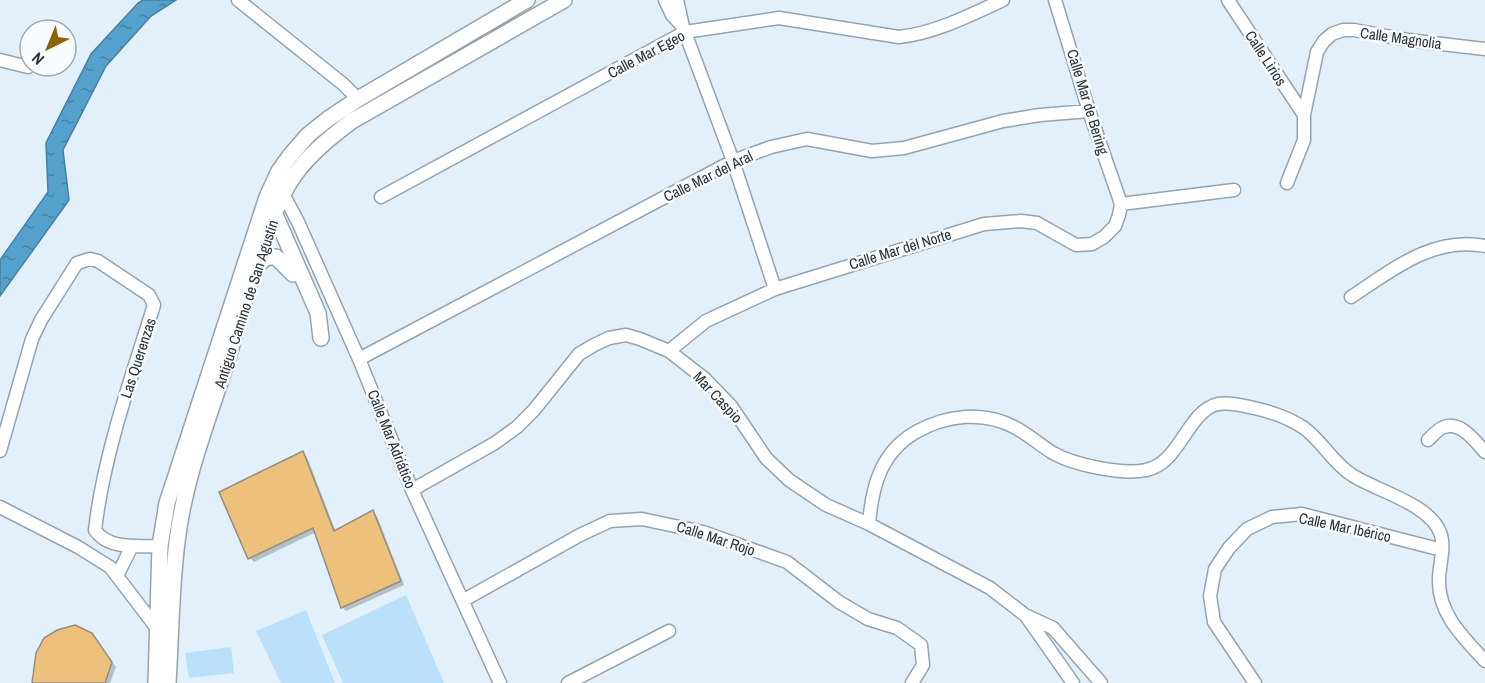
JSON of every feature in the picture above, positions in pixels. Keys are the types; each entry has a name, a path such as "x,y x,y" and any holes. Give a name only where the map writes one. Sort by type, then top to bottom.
{"street":[{"path":"238,0 343,84 358,99"},
{"name":"Antiguo Camino de San Agustín","path":"156,683 160,546 166,503 267,197 275,179 289,157 308,135 358,99 528,0"},
{"name":"Antiguo Camino de San Agustín","path":"168,683 177,542 182,513 256,266 289,184 307,160 352,121 564,0"},
{"path":"665,0 672,15 684,29"},
{"path":"677,0 684,29 733,161 775,289"},
{"name":"Calle Mar Egeo","path":"381,197 684,29 779,18 899,37 914,36 946,26 1004,0"},
{"name":"Calle Mar de Bering","path":"1055,0 1089,111 1121,204"},
{"name":"Calle Lirios","path":"1228,0 1304,115"},
{"name":"Calle Magnolia","path":"1287,183 1304,140 1304,115 1317,52 1332,34 1343,30 1354,30 1408,40 1485,49"},
{"path":"0,60 18,64"},
{"name":"Calle Mar del Aral","path":"359,358 733,161 771,147 807,139 872,151 887,151 1003,121 1089,111"},
{"name":"Calle Mar Adriático","path":"275,179 359,358 412,490 500,683"},
{"path":"1121,204 1234,190"},
{"path":"267,197 318,313 321,338"},
{"name":"Calle Mar del Norte","path":"669,351 706,321 775,289 984,224 1021,221 1037,223 1076,245 1092,244 1104,237 1114,226 1121,204"},
{"path":"1351,297 1412,257 1439,247 1471,244 1485,246"},
{"path":"256,266 267,256 276,256 293,274"},
{"name":"Las Querenzas","path":"0,451 32,339 41,320 77,263 90,259 98,261 149,295 154,305 108,457 99,492 94,530 98,535 121,546 160,546"},
{"name":"Mar Caspio","path":"412,490 495,443 517,427 534,410 579,354 609,338 626,335 669,351 705,379 731,406 766,458 789,480 826,505 869,524 990,588 1025,615"},
{"path":"869,524 870,501 875,481 886,458 905,438 927,426 952,417 974,416 995,419 1014,427 1056,454 1087,465 1130,472 1148,470 1161,464 1173,453 1188,429 1205,411 1216,405 1237,404 1279,414 1296,423 1325,447 1353,476 1416,508 1432,521 1441,534 1439,583 1444,609 1456,628 1485,661"},
{"path":"1428,440 1444,427 1457,426 1471,436 1485,452"},
{"path":"0,507 78,547 110,567 159,631"},
{"name":"Calle Mar Ibérico","path":"1255,683 1214,622 1210,596 1215,569 1228,548 1247,529 1272,517 1302,514 1442,550"},
{"name":"Calle Mar Rojo","path":"464,600 580,535 610,521 642,519 671,524 703,532 787,562 839,602 868,619 897,628 910,636 921,645 923,665 912,683"},
{"path":"117,576 132,546"},
{"path":"1025,615 1073,683"},
{"path":"1025,615 1053,628 1101,683"},
{"path":"568,683 669,632"}],"shaded area":[{"path":"406,595 444,683 343,683 322,635"},
{"path":"306,610 335,683 281,683 256,631"},
{"path":"231,647 234,673 189,678 185,653"}],"water":[{"path":"143,0 176,0 151,16 106,66 63,150 69,200 0,296 0,260 48,192 46,143 91,54"}],"building":[{"path":"303,451 334,531 373,510 401,581 341,608 313,528 248,559 219,492"},
{"path":"75,625 92,633 112,662 105,683 32,683 36,653 44,638 57,630"}]}
